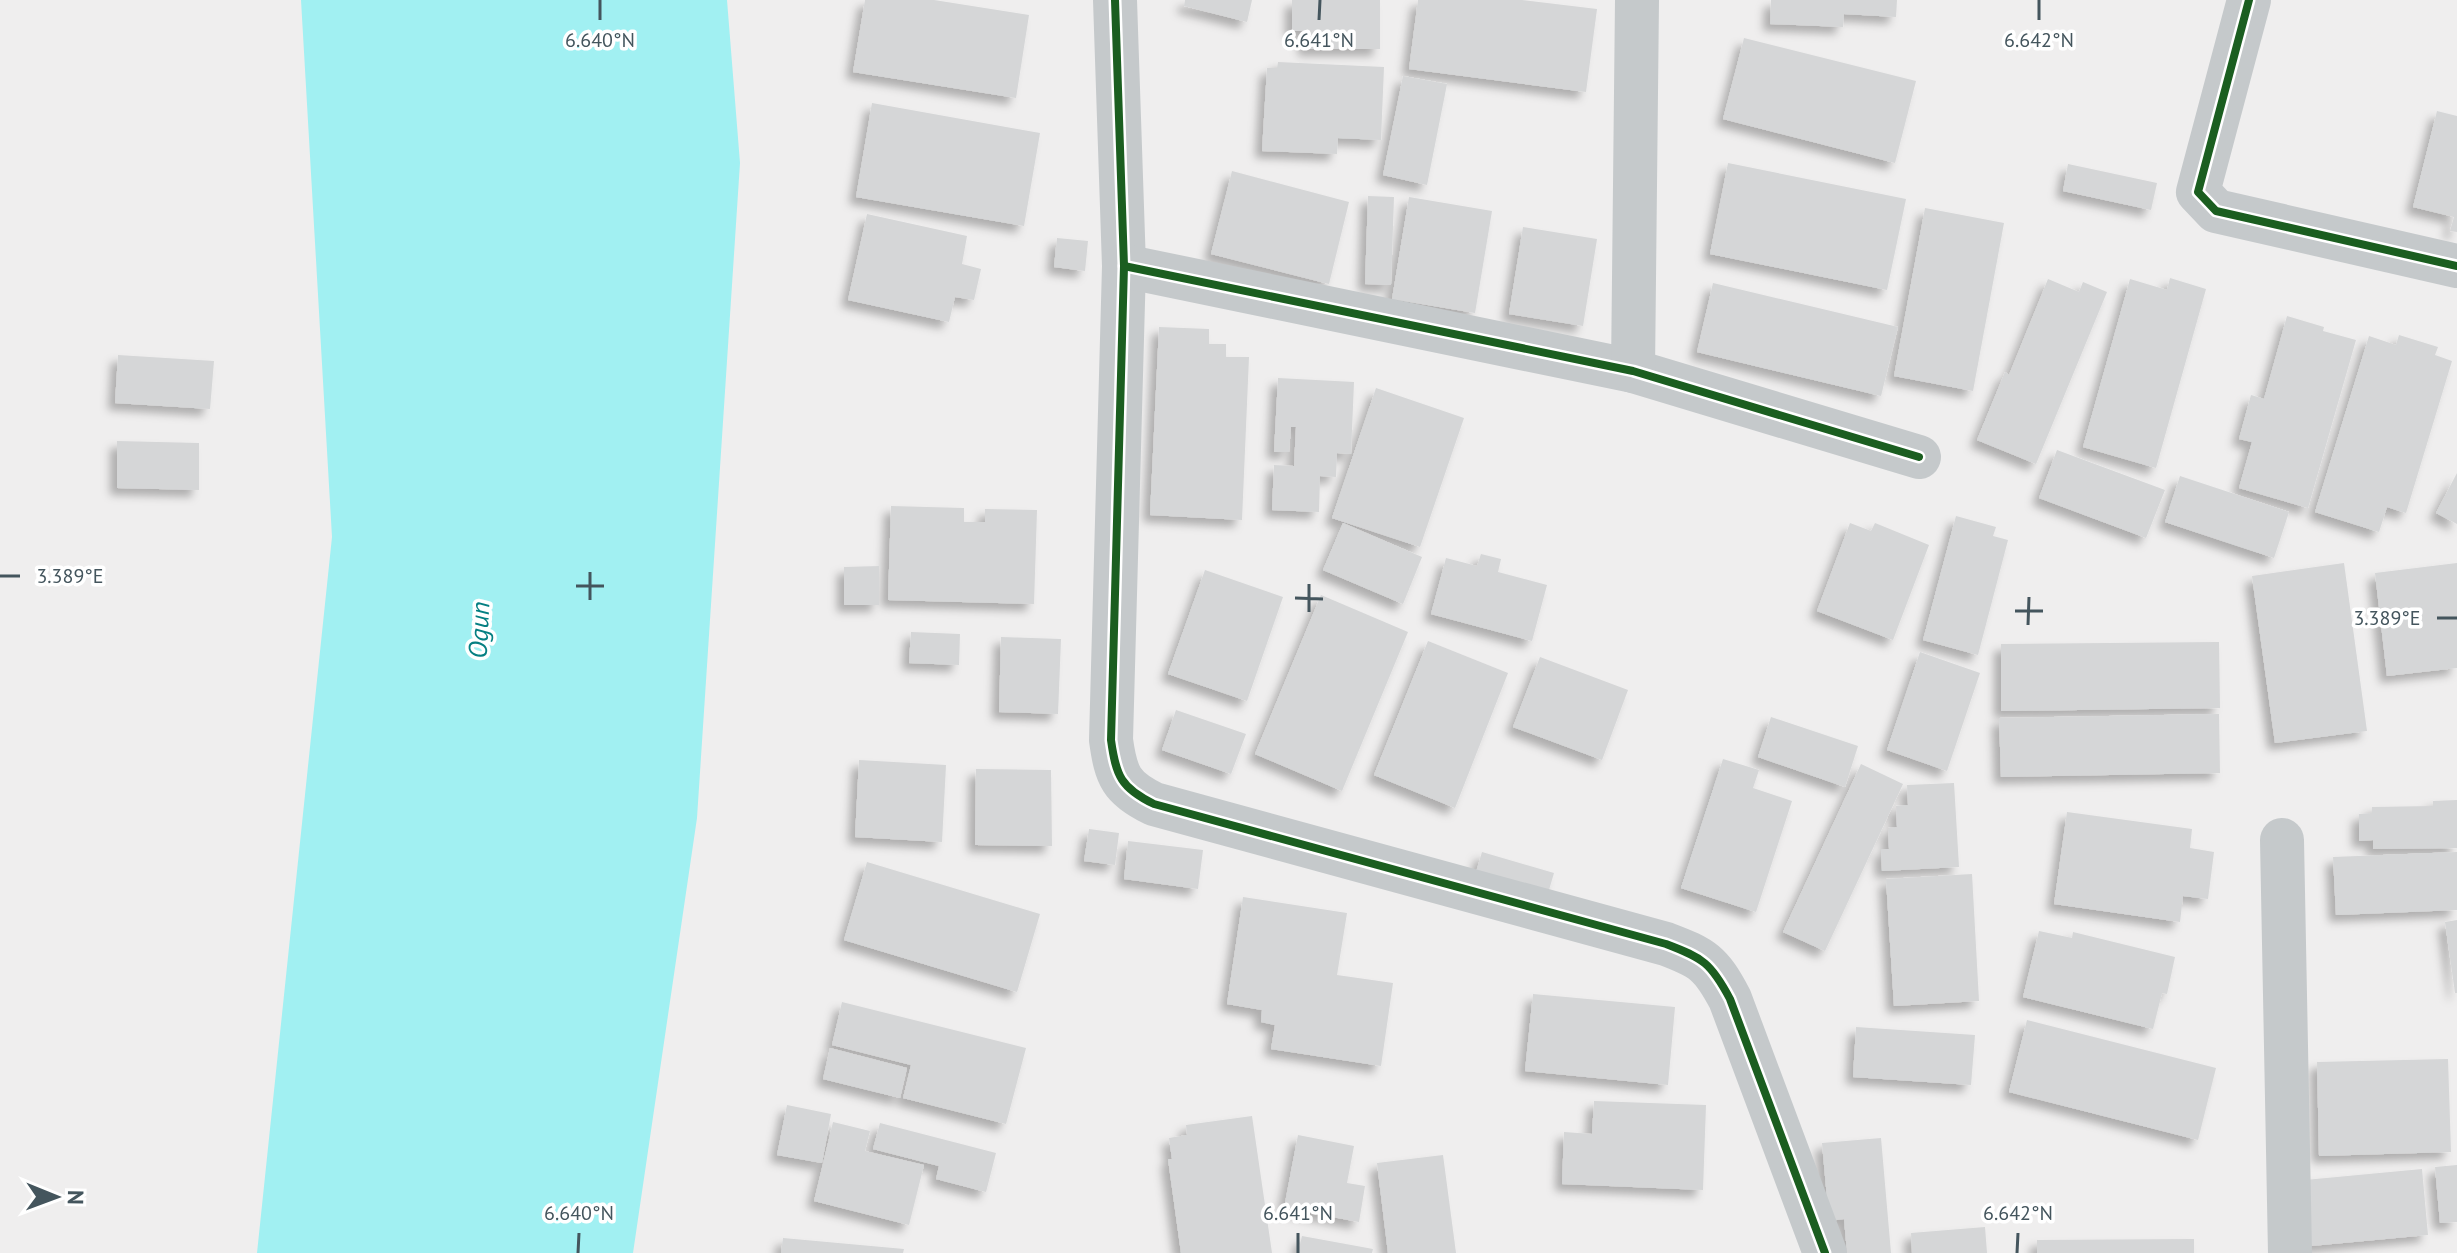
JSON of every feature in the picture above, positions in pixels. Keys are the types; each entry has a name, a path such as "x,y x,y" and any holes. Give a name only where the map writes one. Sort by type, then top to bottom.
{"street":[{"path":"1115,0 1124,266 1111,740 1115,770 1131,793 1154,804 1666,944 1698,956 1717,975 1730,999 1825,1253"},
{"path":"1633,371 1637,0"},
{"path":"2249,0 2198,192 2216,211 2457,266"},
{"path":"1124,266 1633,371 1919,457"},
{"path":"2282,840 2290,1253"}],"water":[{"name":"Ogun","path":"301,0 727,0 740,163 697,818 633,1253 257,1253 332,537"}],"building":[{"path":"865,0 934,0 1029,15 1016,98 853,72"},
{"path":"1185,0 1252,0 1247,22 1184,6"},
{"path":"1292,0 1380,0 1380,49 1305,49 1305,31 1292,31"},
{"path":"1418,0 1522,0 1597,9 1586,92 1409,69"},
{"path":"1771,0 1897,0 1896,17 1844,14 1843,27 1770,24"},
{"path":"1744,38 1916,81 1895,163 1723,119"},
{"path":"1278,62 1384,67 1381,140 1338,138 1337,154 1262,151 1267,68 1277,68"},
{"path":"1403,76 1447,84 1427,185 1383,175"},
{"path":"872,103 1040,133 1024,226 856,197"},
{"path":"2437,111 2457,116 2457,232 2450,231 2454,217 2413,207"},
{"path":"1728,163 1906,199 1887,290 1710,254"},
{"path":"2068,164 2157,183 2151,210 2063,191"},
{"path":"1232,171 1349,202 1329,284 1211,254"},
{"path":"1368,196 1394,197 1391,285 1365,284"},
{"path":"1409,197 1492,211 1475,313 1392,299"},
{"path":"1925,208 2004,223 1973,391 1894,376"},
{"path":"867,214 967,236 962,264 981,269 974,300 955,297 949,322 848,300"},
{"path":"1523,227 1597,239 1583,326 1509,314"},
{"path":"1057,238 1088,241 1085,271 1054,267"},
{"path":"2170,278 2206,289 2156,468 2083,447 2130,279 2167,290"},
{"path":"2048,279 2079,292 2083,282 2107,292 2036,464 1977,440 2005,372 2009,375"},
{"path":"1713,283 1898,327 1881,396 1697,352"},
{"path":"2287,316 2356,340 2308,508 2239,488 2252,442 2239,439 2251,395 2264,399"},
{"path":"1159,327 1209,329 1209,344 1226,344 1226,357 1249,357 1242,520 1150,515"},
{"path":"2399,335 2438,347 2435,355 2452,361 2406,513 2387,507 2379,532 2315,512 2369,336 2396,345"},
{"path":"118,355 214,361 210,409 115,403"},
{"path":"1278,378 1354,382 1351,454 1337,453 1336,477 1320,476 1319,512 1272,510 1274,465 1294,466 1296,427 1291,427 1289,452 1274,452"},
{"path":"1376,388 1464,418 1420,547 1332,518"},
{"path":"117,441 199,443 199,490 117,488"},
{"path":"2057,450 2165,490 2146,538 2039,498"},
{"path":"2457,473 2457,524 2436,513"},
{"path":"2180,476 2289,512 2274,558 2165,522"},
{"path":"891,506 964,508 964,522 985,522 985,509 1037,510 1034,604 888,600"},
{"path":"1956,516 1996,527 1993,536 2008,540 1978,655 1923,640"},
{"path":"1343,523 1422,557 1403,604 1323,570"},
{"path":"1850,523 1871,531 1875,523 1929,545 1893,640 1817,611"},
{"path":"1481,554 1501,559 1498,572 1547,585 1532,641 1431,614 1446,558 1477,566"},
{"path":"2344,563 2367,731 2275,743 2252,576"},
{"path":"2457,563 2457,668 2387,676 2375,573"},
{"path":"879,566 879,605 844,605 844,567"},
{"path":"1205,570 1283,597 1247,701 1168,674"},
{"path":"1321,595 1408,632 1342,791 1255,754"},
{"path":"911,632 960,634 959,665 909,663"},
{"path":"1001,637 1061,639 1058,714 999,712"},
{"path":"1428,641 1508,673 1455,808 1374,775"},
{"path":"2219,642 2220,708 2001,711 2001,644"},
{"path":"1920,652 1980,673 1947,771 1887,750"},
{"path":"1540,657 1628,690 1602,760 1513,727"},
{"path":"1176,710 1246,734 1231,774 1162,750"},
{"path":"2219,714 2220,773 2001,777 1999,718"},
{"path":"1771,717 1858,746 1845,787 1758,757"},
{"path":"1723,759 1759,770 1753,788 1792,801 1756,912 1681,888"},
{"path":"859,760 946,765 942,842 855,837"},
{"path":"1861,764 1903,784 1825,951 1783,932"},
{"path":"976,769 1051,770 1052,846 975,845"},
{"path":"1954,783 1959,867 1882,871 1881,849 1889,849 1888,828 1897,827 1896,806 1908,805 1907,785"},
{"path":"2457,800 2457,848 2373,849 2373,840 2359,841 2359,814 2372,813 2372,807 2433,806 2433,801"},
{"path":"2067,812 2192,829 2190,848 2214,852 2208,899 2183,896 2180,922 2054,904"},
{"path":"1089,829 1119,833 1115,865 1084,861"},
{"path":"1128,841 1203,850 1198,889 1124,879"},
{"path":"1482,852 1554,873 1546,900 1474,879"},
{"path":"2457,852 2457,910 2336,915 2333,857"},
{"path":"867,862 1040,914 1017,992 844,940"},
{"path":"1972,874 1979,1001 1894,1006 1886,879"},
{"path":"1243,897 1347,913 1337,975 1393,983 1381,1066 1271,1049 1275,1025 1261,1022 1262,1010 1227,1004"},
{"path":"2457,920 2457,993 2455,993 2445,922"},
{"path":"2039,931 2072,938 2073,932 2175,957 2167,994 2162,993 2153,1029 2023,997"},
{"path":"1533,994 1675,1007 1668,1085 1525,1071"},
{"path":"842,1002 1026,1048 1006,1124 903,1098 911,1065 832,1045"},
{"path":"2027,1020 2216,1068 2198,1140 2009,1092"},
{"path":"1856,1027 1975,1035 1971,1085 1853,1077"},
{"path":"830,1048 907,1068 900,1098 823,1079"},
{"path":"2448,1059 2451,1152 2319,1156 2317,1062"},
{"path":"1594,1101 1706,1105 1703,1190 1562,1184 1564,1132 1592,1134"},
{"path":"787,1105 831,1114 822,1163 777,1155"},
{"path":"1252,1116 1272,1253 1181,1253 1168,1159 1172,1159 1169,1138 1187,1135 1186,1125"},
{"path":"833,1122 870,1131 865,1151 924,1165 909,1225 814,1201"},
{"path":"880,1123 996,1153 986,1192 936,1179 939,1166 873,1149"},
{"path":"1298,1135 1354,1146 1347,1183 1365,1186 1359,1222 1284,1208"},
{"path":"1881,1138 1891,1253 1847,1253 1844,1219 1829,1221 1822,1143"},
{"path":"1443,1155 1456,1253 1388,1253 1377,1163"},
{"path":"2457,1165 2457,1222 2440,1223 2435,1167"},
{"path":"2422,1169 2428,1235 2311,1246 2305,1180"},
{"path":"1985,1227 1987,1253 1912,1253 1911,1233"},
{"path":"1302,1236 1373,1249 1372,1253 1298,1253"},
{"path":"783,1238 904,1249 903,1253 781,1253"},
{"path":"2194,1239 2194,1253 2037,1253 2037,1240"}],"cycle path":[{"path":"1115,0 1124,266 1111,740 1122,780 1154,804 1666,944 1698,958 1711,969 1730,999 1825,1253"},
{"path":"2249,0 2198,192 2216,211 2457,266"},
{"path":"1124,266 1633,371 1919,457"}]}
